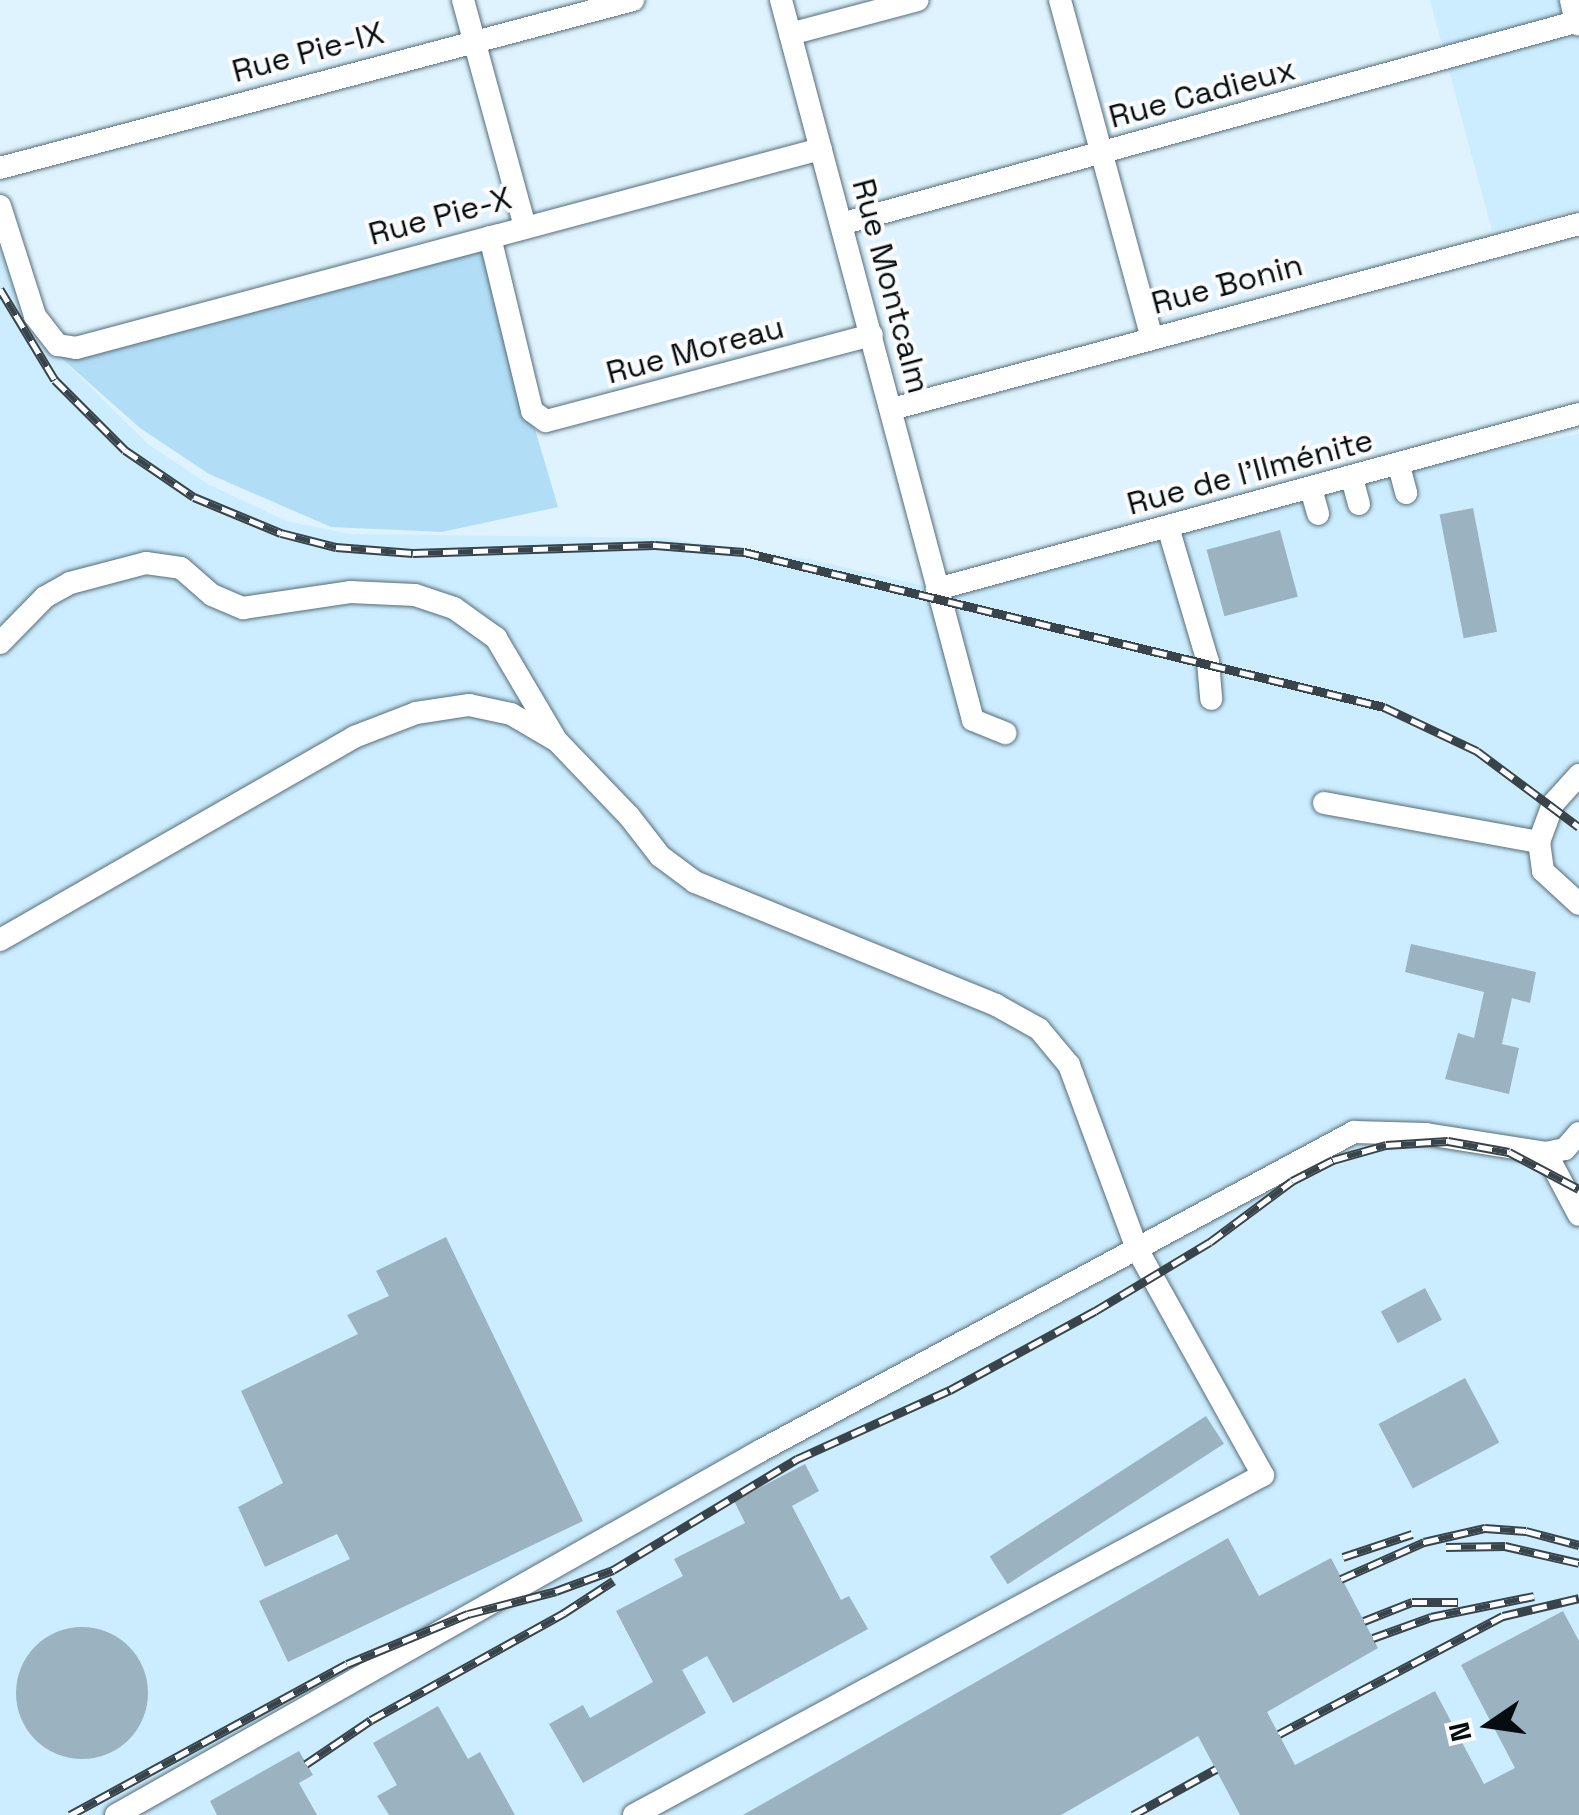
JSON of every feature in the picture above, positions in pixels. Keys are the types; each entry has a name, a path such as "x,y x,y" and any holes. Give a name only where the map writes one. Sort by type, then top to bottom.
{"main road":[{"path":"1574,0 1579,21"}],"street":[{"path":"463,0 525,227"},
{"name":"Rue Pie-IX","path":"0,168 633,0"},
{"name":"Rue Montcalm","path":"781,0 973,720 1005,733"},
{"path":"790,34 918,0"},
{"path":"1060,0 1152,338"},
{"name":"Rue Cadieux","path":"841,224 1579,21"},
{"name":"Rue Pie-X","path":"0,206 35,316 58,345 76,348 821,150"},
{"name":"Rue Bonin","path":"892,409 1579,224"},
{"name":"Rue Moreau","path":"490,237 535,417 555,422 872,336"},
{"name":"Rue de l'Ilménite","path":"937,589 1579,414"},
{"path":"1399,466 1406,493"},
{"path":"1352,478 1359,504"},
{"path":"1311,489 1318,514"},
{"path":"1168,528 1208,662 1211,699"},
{"path":"0,643 45,598 70,583 146,563 181,568 212,595 242,608 350,592 415,594 454,608 496,638 556,741 629,816 660,856 695,882 996,1005 1039,1029 1068,1065 1136,1249 1263,1474 634,1815"},
{"path":"0,940 354,736 416,713 469,704 512,714 556,741"},
{"path":"1577,779 1553,804 1539,842 1543,871 1579,904"},
{"path":"1324,802 1539,842"},
{"path":"116,1815 760,1450 1354,1132 1426,1134 1546,1154 1565,1149 1579,1133"},
{"path":"1546,1154 1579,1214"}],"shaded area":[{"path":"1430,0 1579,0 1579,209 1492,231"},
{"path":"0,234 28,326 148,444 208,484 286,521 350,534 663,538 808,559 937,589 1479,453 1579,434 1579,1815 0,1815"},
{"path":"479,239 558,507 442,532 331,527 209,474 140,428 60,357"}],"building":[{"path":"1473,508 1497,632 1464,638 1440,514"},
{"path":"1280,530 1298,597 1224,616 1207,550"},
{"path":"1411,944 1536,972 1530,1003 1512,998 1502,1044 1519,1048 1509,1094 1445,1079 1458,1033 1474,1038 1484,992 1405,972"},
{"path":"446,1237 583,1521 288,1662 259,1601 350,1559 337,1534 265,1567 238,1507 283,1483 241,1391 358,1334 347,1315 389,1296 376,1271"},
{"path":"1425,1288 1442,1320 1398,1343 1381,1311"},
{"path":"1465,1378 1499,1442 1413,1488 1378,1424"},
{"path":"1206,1416 1224,1444 1008,1584 990,1557"},
{"path":"805,1464 819,1491 792,1506 841,1600 849,1596 868,1629 733,1703 707,1656 682,1670 706,1713 583,1783 549,1724 583,1705 590,1718 653,1682 616,1611 683,1576 674,1559 745,1523 734,1501"},
{"path":"1228,1538 1259,1596 1331,1558 1378,1648 1267,1712 1295,1765 1435,1691 1484,1784 1515,1768 1461,1665 1563,1611 1579,1641 1579,1815 1240,1815 1198,1736 1061,1815 743,1815"},
{"path":"82,1627 107,1632 128,1647 143,1668 148,1693 143,1718 128,1739 107,1754 82,1759 57,1754 36,1739 21,1718 16,1693 21,1668 36,1647 57,1632"},
{"path":"438,1706 468,1759 480,1752 515,1815 389,1815 377,1796 397,1785 373,1743"},
{"path":"299,1751 313,1775 299,1783 317,1815 217,1815 210,1801"}],"railway":[{"path":"0,289 55,380 125,450 194,497 281,533 336,547 413,553 655,545 744,552 1384,707 1477,751 1579,827"},
{"path":"70,1815 347,1664 468,1614 556,1591 613,1570 797,1459 950,1390 1095,1311 1210,1242 1292,1181 1333,1160 1386,1145 1448,1141 1509,1152 1579,1189"},
{"path":"1341,1579 1424,1542 1485,1528 1526,1531 1579,1545"},
{"path":"1343,1557 1412,1534"},
{"path":"1446,1547 1505,1546 1579,1563"},
{"path":"306,1764 371,1720 564,1613 613,1581"},
{"path":"1373,1638 1431,1617 1534,1596"},
{"path":"1279,1734 1503,1616 1579,1598"},
{"path":"1364,1621 1412,1602 1458,1602"},
{"path":"1133,1815 1216,1769"}]}
